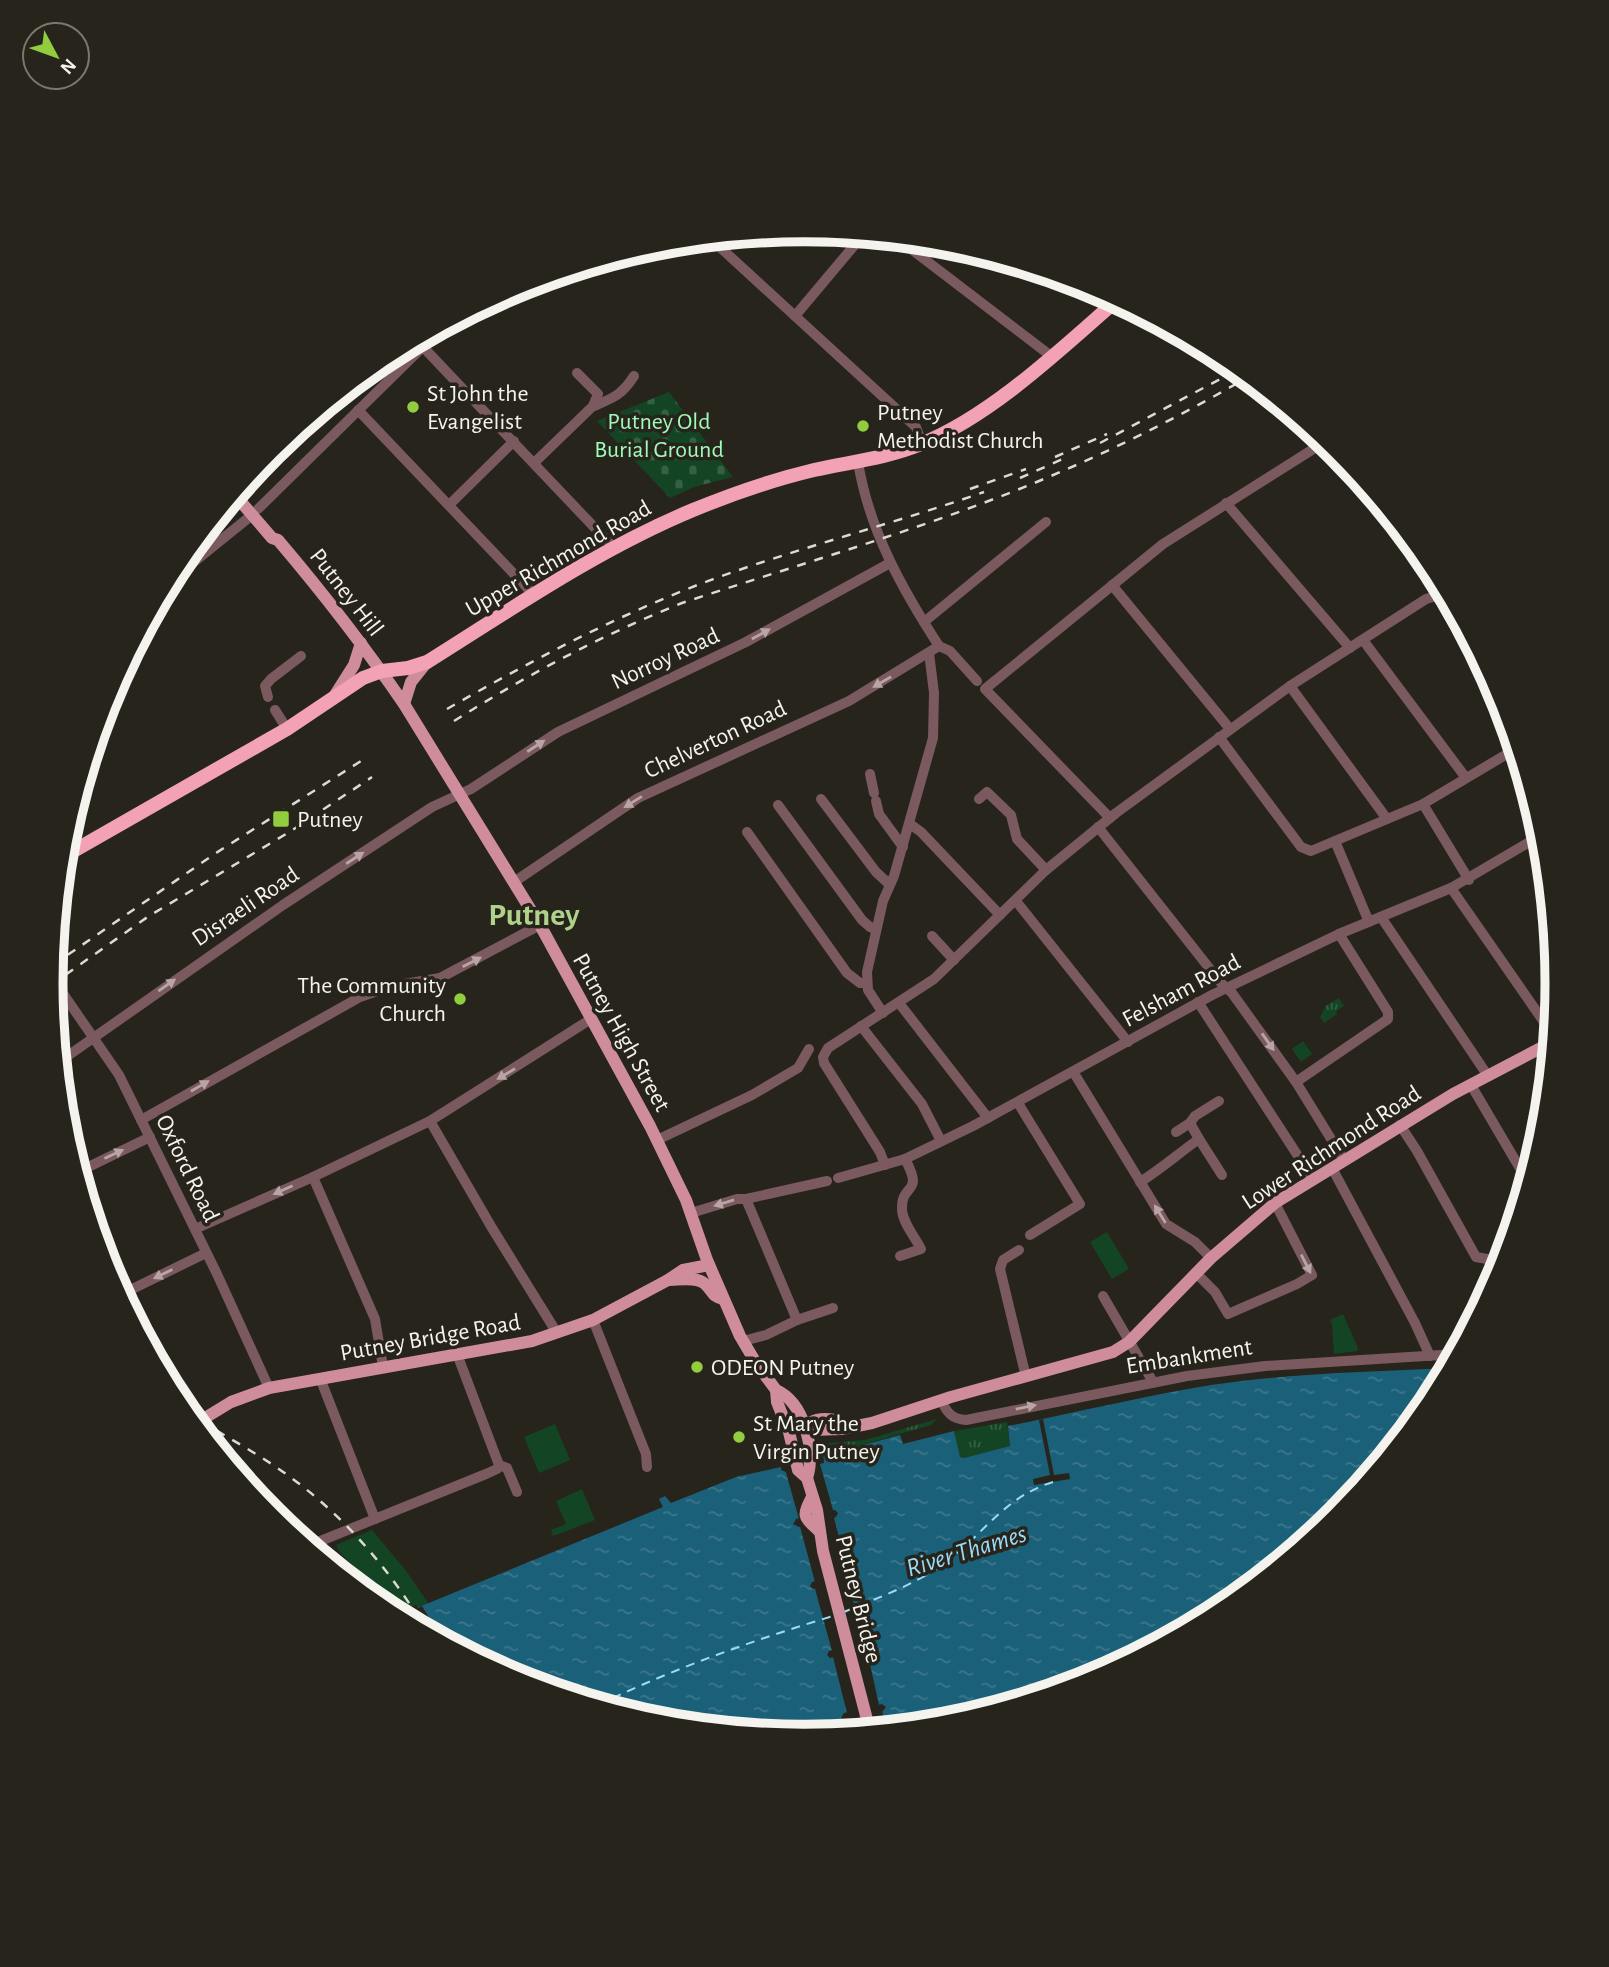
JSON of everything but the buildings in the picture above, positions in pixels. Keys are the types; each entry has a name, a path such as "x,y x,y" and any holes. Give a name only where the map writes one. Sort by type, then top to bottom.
{"highway":[{"name":"Upper Richmond Road","path":"75,850 287,729 363,678 382,671 408,668 426,662 613,547 650,528 728,496 792,475 893,454 949,431 1051,356 1108,307"}],"main road":[{"name":"Putney Hill","path":"245,497 255,512"},
{"name":"Putney Hill","path":"242,501 278,533 278,540 382,671"},
{"path":"335,696 354,665 360,643"},
{"path":"404,704 411,682 426,662"},
{"name":"Putney High Street","path":"382,671 540,925 657,1140 691,1213 723,1299 743,1341 776,1390 777,1402 789,1432"},
{"name":"Lower Richmond Road","path":"805,1426 813,1430 842,1429 872,1423 941,1400 1101,1357 1129,1342 1211,1258 1275,1203 1400,1125 1543,1047"},
{"name":"Putney Bridge Road","path":"204,1418 231,1402 269,1388 532,1341 593,1320 683,1270 709,1265"},
{"path":"668,1280 699,1280 705,1283 713,1295 723,1299"},
{"path":"776,1390 784,1394 805,1426 811,1467 807,1479 798,1470 789,1432 805,1426"},
{"name":"Lower Richmond Road","path":"808,1449 819,1437 842,1429"},
{"name":"Putney Bridge","path":"807,1479 812,1497 804,1512 805,1518 819,1531 868,1722"}],"street":[{"path":"795,316 856,244"},
{"path":"721,247 916,427 922,443"},
{"path":"912,250 1051,356"},
{"path":"424,348 613,547"},
{"path":"197,559 255,512 420,350"},
{"path":"534,463 593,406 598,394 577,373"},
{"path":"593,406 611,400 634,376"},
{"path":"358,410 534,595"},
{"path":"450,505 514,441"},
{"path":"981,685 1163,544 1316,447"},
{"path":"858,462 883,548 940,646 950,651 1110,818"},
{"path":"1226,503 1350,648"},
{"path":"924,622 1046,522"},
{"name":"Norroy Road","path":"460,794 558,732 746,642 890,563"},
{"path":"1112,585 1230,729"},
{"path":"885,1165 880,1152 824,1063 829,1047 934,979 1046,870 1110,818 1290,686 1426,599 1436,596"},
{"path":"1363,640 1466,778"},
{"name":"Chelverton Road","path":"514,883 638,798 849,701 940,646"},
{"path":"883,1013 870,996 867,983 876,929 910,824 935,725 929,653"},
{"path":"268,697 265,686 301,656"},
{"path":"1290,686 1387,819"},
{"path":"275,710 287,729"},
{"path":"1219,737 1305,850 1311,851 1423,804 1509,753"},
{"path":"870,774 879,814 903,847"},
{"path":"979,799 987,792 1011,815 1017,839 1046,870"},
{"name":"Disraeli Road","path":"67,1056 283,905 432,807 460,794"},
{"path":"821,799 876,872 892,880"},
{"path":"1423,804 1469,880"},
{"path":"778,805 862,920 876,929"},
{"path":"910,824 921,832 1000,915"},
{"path":"1098,827 1227,988 1296,1082 1344,1160"},
{"path":"747,832 847,973 860,983 867,983"},
{"path":"1335,841 1368,922"},
{"name":"Felsham Road","path":"691,1213 737,1199 833,1179 905,1158 1018,1103 1198,1002 1339,934 1469,880 1532,841"},
{"path":"1451,888 1544,1023"},
{"path":"1016,901 1128,1042"},
{"path":"1381,917 1488,1076"},
{"path":"141,1120 360,997 392,986 440,978 540,925"},
{"path":"1296,1082 1388,1019 1388,1012 1339,934"},
{"path":"932,936 954,960"},
{"name":"Oxford Road","path":"63,993 119,1074 269,1388"},
{"path":"1198,1002 1313,1179"},
{"path":"899,1003 988,1118"},
{"path":"195,1229 430,1121 591,1019"},
{"path":"861,1026 922,1104 941,1141"},
{"path":"657,1140 752,1095 798,1068 810,1049"},
{"path":"1538,1049 1542,1055"},
{"path":"1074,1073 1166,1224 1195,1242 1211,1258"},
{"path":"1471,1084 1522,1171"},
{"path":"1176,1132 1219,1101"},
{"path":"1018,1103 1080,1204 1030,1235"},
{"path":"430,1121 557,1333"},
{"path":"1190,1123 1222,1175"},
{"path":"1400,1125 1476,1257 1493,1260"},
{"path":"86,1168 150,1137"},
{"path":"1140,1182 1160,1171 1199,1139"},
{"path":"900,1256 921,1249 906,1222 902,1208 906,1195 915,1182 915,1176 905,1158"},
{"path":"1332,1168 1430,1356"},
{"path":"313,1177 375,1319 383,1367"},
{"path":"746,1199 797,1320"},
{"path":"1196,1273 1215,1292 1228,1314 1312,1275 1275,1203"},
{"path":"1019,1250 1003,1260 1000,1269 1026,1377"},
{"path":"129,1290 206,1253"},
{"path":"1103,1296 1153,1382"},
{"path":"743,1341 766,1335 797,1320 833,1308"},
{"path":"593,1320 639,1434 647,1467"},
{"path":"457,1354 499,1465 507,1468 517,1492"},
{"name":"Embankment","path":"941,1400 953,1417 966,1420 1153,1382 1265,1366 1447,1355"},
{"path":"320,1378 375,1519"},
{"path":"317,1542 486,1474 497,1469 499,1465"}],"green space":[{"name":"Putney Old Burial Ground","path":"669,392 733,477 694,487 670,498 597,421"},
{"path":"1339,998 1344,1006 1324,1023 1320,1017 1326,1006"},
{"path":"1303,1041 1312,1054 1301,1062 1292,1049"},
{"path":"1107,1232 1129,1269 1112,1279 1090,1242"},
{"path":"1343,1314 1358,1348 1357,1351 1334,1354 1330,1320"},
{"path":"937,1419 931,1425 823,1456 820,1450 829,1443 865,1440"},
{"path":"1007,1422 1010,1446 960,1457 954,1431"},
{"path":"555,1424 570,1460 539,1473 524,1437"},
{"path":"582,1489 595,1520 553,1536 551,1530 566,1524 556,1501"},
{"path":"372,1530 407,1572 428,1603 410,1611 365,1581 336,1545"}],"water":[{"name":"River Thames","path":"1438,1368 1393,1435 1362,1472 1329,1508 1256,1572 1175,1626 1132,1649 1043,1686 996,1700 901,1719 853,1723 804,1725 708,1719 660,1711 566,1686 477,1649 410,1611 663,1507 659,1499 665,1496 671,1503 736,1477 781,1467 781,1470 786,1472 824,1463 823,1456 900,1435 903,1444 954,1431 960,1457 964,1458 1010,1446 1008,1426 1211,1385 1330,1373","holes":["835,1510 838,1513 836,1517 799,1527 793,1524 796,1519","850,1573 854,1575 852,1579 813,1589 810,1586 812,1582","867,1641 871,1645 868,1649 830,1658 827,1655 829,1651","882,1704 886,1707 883,1711 845,1721 841,1718 844,1713"]}],"pier":[{"path":"1043,1419 1054,1475 1069,1473 1070,1479 1034,1485 1033,1479 1050,1475 1039,1420"},
{"path":"822,1453 824,1460 820,1464 834,1513 798,1522 785,1469 820,1460"},
{"path":"834,1513 863,1642 866,1645 831,1654 799,1523"},
{"path":"422,1606 434,1626 407,1609"},
{"path":"866,1646 879,1705 882,1708 846,1716 831,1655"},
{"path":"882,1708 884,1720 848,1723 846,1717"}],"ferry route":[{"path":"844,1612 897,1590 934,1570 1021,1497 1053,1482"},
{"path":"611,1699 715,1656 836,1615"}],"railway":[{"path":"1100,443 1228,375"},
{"path":"454,721 565,657 652,615 920,526 1031,484 1126,442 1238,383"},
{"path":"1055,457 1107,434"},
{"path":"1020,478 1065,458"},
{"path":"970,489 1026,469"},
{"path":"447,709 571,642 667,597 770,560 984,492"},
{"path":"64,957 216,853 361,761"},
{"path":"63,976 149,916 291,831 372,777"},
{"path":"210,1427 274,1466 328,1508 365,1546 417,1615"}],"place":[{"name":"St John the Evangelist","path":"413,407"},
{"name":"Putney Methodist Church","path":"863,426"},
{"name":"Putney","path":"281,819"},
{"name":"The Community Church","path":"460,999"},
{"name":"ODEON Putney","path":"697,1367"},
{"name":"St Mary the Virgin Putney","path":"739,1437"}],"district":[{"name":"Putney","path":"534,914"}]}
